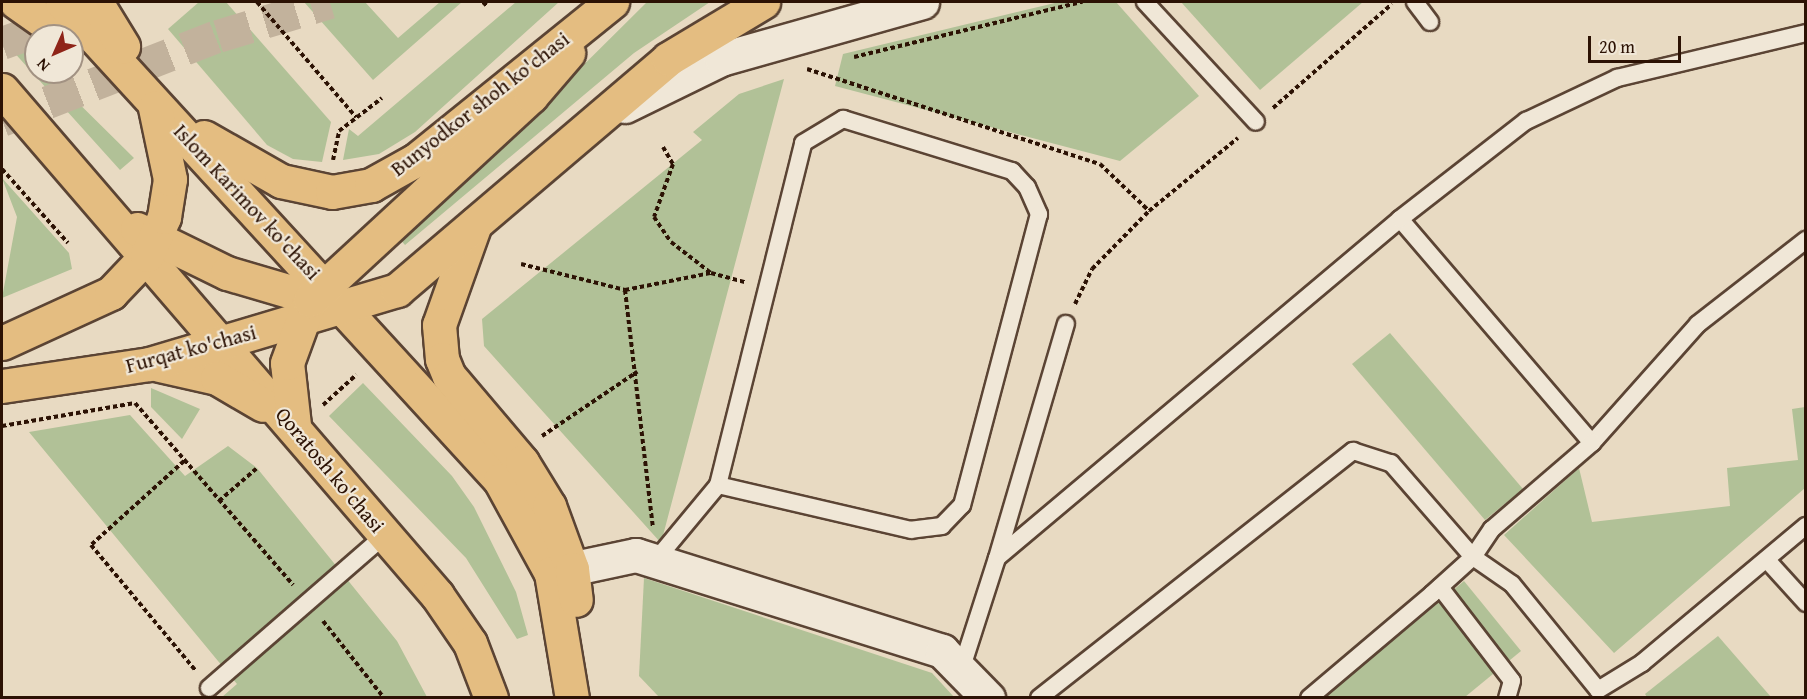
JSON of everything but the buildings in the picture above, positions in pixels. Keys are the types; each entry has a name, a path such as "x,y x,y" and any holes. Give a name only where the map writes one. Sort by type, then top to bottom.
{"main road":[{"path":"16,2 47,24"},
{"name":"Islom Karimov ko'chasi","path":"62,2 151,98 319,302"},
{"name":"Islom Karimov ko'chasi","path":"96,2 151,98"},
{"name":"Bunyodkor shoh ko'chasi","path":"151,98 262,173 316,190 353,190 416,159 612,2"},
{"name":"Bunyodkor shoh ko'chasi","path":"319,302 531,96 612,2"},
{"path":"2,90 99,200 151,248 319,302 397,290 668,59 763,2"},
{"name":"Islom Karimov ko'chasi","path":"84,51 151,98"},
{"path":"2,343 111,293 151,248 169,199 170,168 151,98"},
{"path":"476,223 439,325 442,359 449,376 539,488 561,571 577,608 573,698"},
{"name":"Qoratosh ko'chasi","path":"151,248 221,342 385,535 470,643 491,698"},
{"path":"296,429 286,386 319,302"},
{"path":"319,302 494,472 561,571"},
{"name":"Furqat ko'chasi","path":"2,386 148,364 221,342 319,302"},
{"path":"148,364 217,378 296,429"}],"street":[{"path":"578,135 646,92 721,59 922,2"},
{"path":"561,571 636,555 942,651 962,667 988,698"}],"lane":[{"path":"1144,2 1257,122"},
{"path":"1415,2 1430,22"},
{"path":"997,558 1401,219 1526,121 1570,97 1617,78 1806,33"},
{"path":"655,561 718,485 764,286 803,143 843,119 991,160 1027,187 1039,214 962,505 942,526 911,530 718,485"},
{"path":"1401,219 1592,443"},
{"path":"1309,698 1440,587 1473,557 1492,529 1592,443 1698,324 1806,240"},
{"path":"962,667 997,558 1066,324"},
{"path":"1039,698 1353,451 1391,463 1473,557 1512,584 1593,694 1642,663 1806,526"},
{"path":"209,688 385,535"},
{"path":"1767,560 1806,603"},
{"path":"1440,587 1512,681 1507,698"}],"path":[{"path":"257,2 356,117"},
{"path":"841,61 1082,2"},
{"path":"818,66 807,69 1100,164 1149,211 1092,269 1066,324"},
{"path":"333,160 339,131 382,99"},
{"path":"663,147 673,164 654,217 670,242 711,273 764,286"},
{"path":"2,169 68,243"},
{"path":"521,264 625,290 711,273"},
{"path":"625,290 637,372 655,561"},
{"path":"542,436 637,372"},
{"path":"321,408 356,375"},
{"path":"2,426 135,403 308,602 384,698"},
{"path":"184,461 92,544 209,688"},
{"path":"219,501 257,468"}],"green space":[{"path":"199,2 226,2 331,122 322,162 293,159 267,145 168,29"},
{"path":"304,2 365,2 398,38 440,2 462,2 373,80"},
{"path":"516,2 559,2 415,132 379,154 343,160 349,129 358,136"},
{"path":"647,2 710,2 634,53 405,245 398,237 512,136"},
{"path":"1059,2 1116,2 1199,96 1120,161 835,86 843,54"},
{"path":"1181,2 1363,2 1260,90"},
{"path":"2,26 24,49 24,63 2,39"},
{"path":"784,79 661,543 484,346 482,319 702,140 693,132 739,94"},
{"path":"43,84 59,84 134,158 120,170"},
{"path":"2,178 69,253 72,269 2,298 17,217"},
{"path":"1390,333 1523,489 1485,520 1352,364"},
{"path":"363,383 452,476 474,507 516,592 528,635 517,639 466,558 329,416"},
{"path":"151,388 200,409 182,439 151,407"},
{"path":"1805,407 1805,488 1614,653 1504,535 1579,468 1592,522 1730,506 1727,468 1798,460 1792,409"},
{"path":"130,415 185,476 228,446 257,468 397,641 427,697 222,697 237,684 29,432"},
{"path":"644,578 932,673 954,697 659,697 639,676"},
{"path":"1464,581 1521,651 1465,697 1324,698"},
{"path":"1718,636 1771,697 1647,697 1645,694"}],"tunnel":[{"path":"2,43 116,2"},
{"path":"2,120 218,36 330,2"}]}
